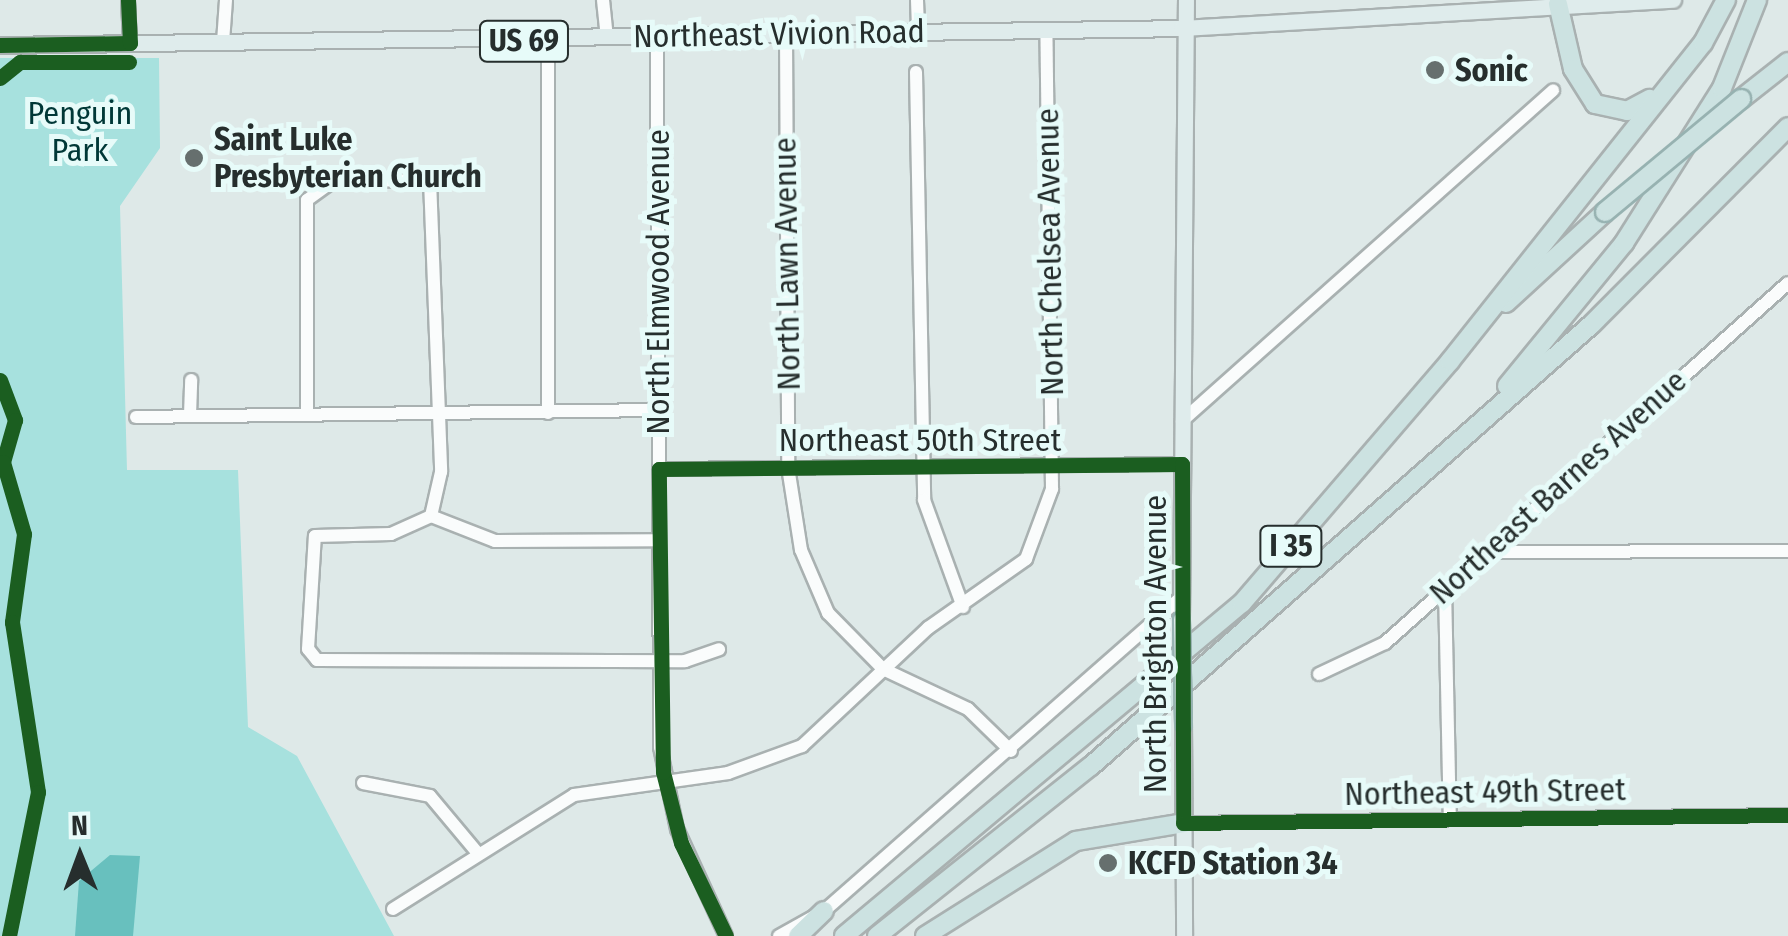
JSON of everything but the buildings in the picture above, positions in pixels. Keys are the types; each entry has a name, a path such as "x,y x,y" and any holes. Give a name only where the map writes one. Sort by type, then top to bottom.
{"highway":[{"name":"I 35","path":"844,936 1242,603 1450,361 1667,87 1726,0"},
{"name":"I 35","path":"876,936 1091,766 1477,420 1624,242 1722,88 1757,0"},
{"path":"1560,1 1573,69 1596,104 1627,111 1667,87"},
{"path":"1450,361 1605,212 1788,62"},
{"path":"1477,420 1616,302 1788,127"},
{"path":"925,936 1076,841 1183,824"},
{"path":"798,936 824,911"}],"main road":[{"name":"North Brighton Avenue","path":"1172,0 1182,28"},
{"name":"North Brighton Avenue","path":"1184,936 1182,28 1186,0"},
{"name":"Northeast Vivion Road","path":"0,45 548,41 918,30 1182,28 1446,6 1674,0"}],"street":[{"path":"128,0 130,44"},
{"path":"224,42 226,0"},
{"path":"603,0 608,37"},
{"path":"917,0 918,30"},
{"name":"North Chelsea Avenue","path":"393,909 476,851 574,796 778,760 832,727 907,647 1026,559 1046,516 1052,468 1046,30"},
{"name":"North Lawn Avenue","path":"786,34 788,467 813,587 883,669 968,709 1011,751"},
{"name":"North Elmwood Avenue","path":"657,36 659,660 665,779 682,842 726,936"},
{"path":"548,41 548,412"},
{"path":"916,72 923,468 931,533 963,607"},
{"path":"1182,421 1553,90"},
{"path":"308,413 307,200 314,187 434,176 440,414 431,516"},
{"name":"Northeast Barnes Avenue","path":"1319,674 1354,665 1489,552 1788,283"},
{"path":"190,414 191,380"},
{"path":"136,416 658,410"},
{"name":"Northeast 50th Street","path":"659,469 1182,464"},
{"path":"659,540 496,541 431,516 391,534 315,536 308,650 317,660 659,660 718,648"},
{"path":"1489,552 1788,551"},
{"path":"1445,588 1450,819"},
{"path":"778,936 824,911 1011,751 1181,597"},
{"path":"306,673 317,660"},
{"path":"363,782 430,796 476,851"},
{"name":"Northeast 49th Street","path":"1183,824 1788,816"}],"green space":[{"name":"Penguin Park","path":"0,58 159,58 160,148 120,206 127,470 238,470 248,727 297,756 394,936 0,936"}],"shaded area":[{"path":"110,855 140,856 133,936 75,936 79,881"}],"cycle path":[{"path":"0,45 130,43 128,0"},
{"path":"0,78 20,62 129,62"},
{"path":"0,380 15,420 3,462 24,534 12,622 38,792 9,936"},
{"path":"726,936 681,843 663,772 659,469 1182,464 1183,823 1788,815"}],"place":[{"name":"Sonic","path":"1435,70"},
{"name":"Saint Luke Presbyterian Church","path":"194,158"},
{"name":"KCFD Station 34","path":"1108,863"}]}
